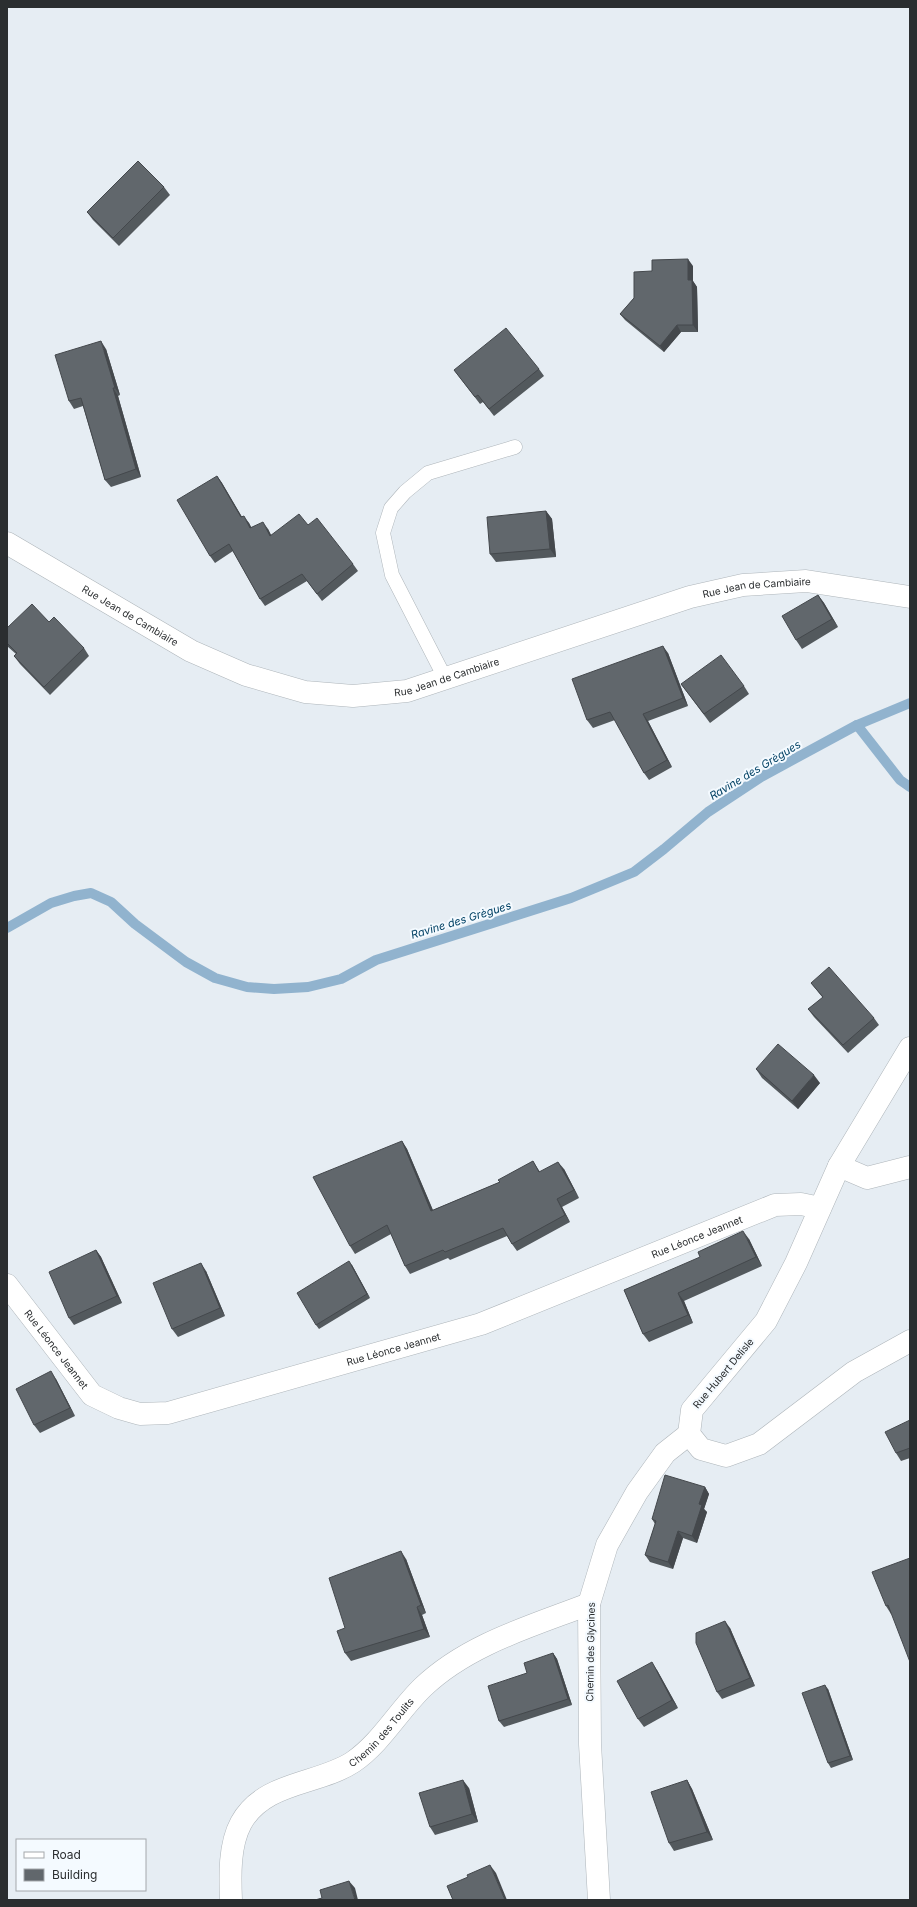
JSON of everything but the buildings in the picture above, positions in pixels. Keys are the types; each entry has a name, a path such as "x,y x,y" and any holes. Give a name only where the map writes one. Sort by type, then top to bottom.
{"street":[{"name":"Rue Jean de Cambiaire","path":"7,543 191,651 246,675 304,692 353,696 407,691 690,596 743,585 806,580 910,597"},
{"path":"910,1048 840,1166 867,1178 910,1167"},
{"name":"Rue Hubert Delisle","path":"689,1434 692,1410 766,1321 796,1263 840,1166"},
{"name":"Rue Léonce Jeannet","path":"7,1285 92,1395 119,1408 140,1414 168,1413 481,1324 775,1205 801,1204 820,1208"},
{"path":"689,1434 701,1449 726,1456 759,1444 854,1372 910,1341"},
{"name":"Chemin des Glycines","path":"599,1900 590,1744 589,1604 607,1545 637,1492 665,1453 689,1434"},
{"name":"Chemin des Toulits","path":"231,1900 230,1859 241,1823 257,1805 276,1791 337,1771 353,1762 368,1749 423,1688 451,1664 484,1646 589,1604"}],"lane":[{"path":"445,678 392,575 383,533 391,508 405,492 428,473 515,447"}],"waterway":[{"name":"Ravine des Grègues","path":"7,928 51,903 74,896 91,893 111,902 135,924 186,962 215,978 247,987 274,989 308,987 341,979 376,960 571,898 634,872 708,812 761,777 857,725 910,703"},
{"path":"857,725 900,780 910,787"}]}
